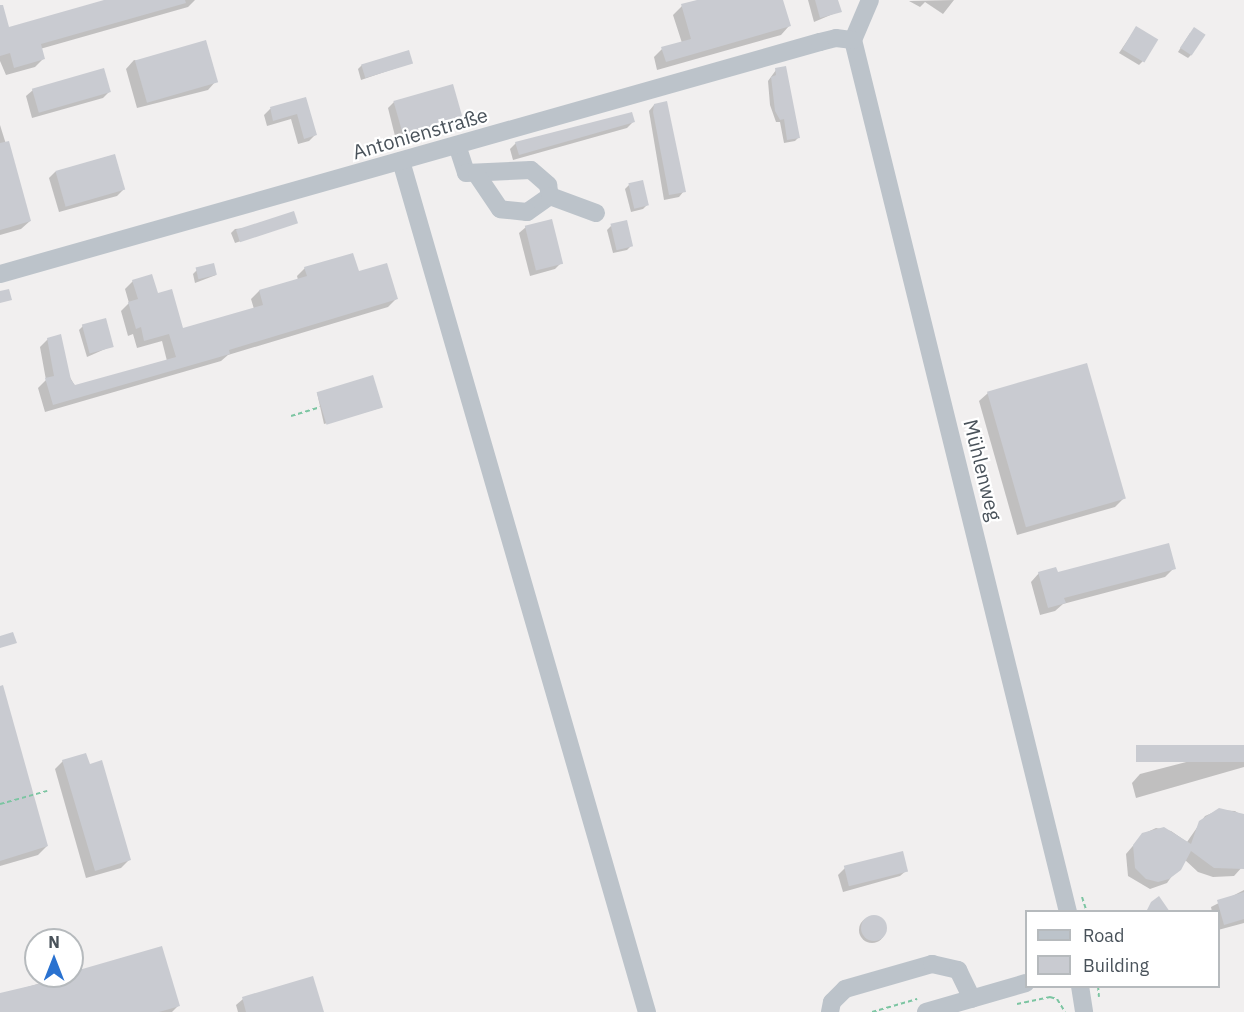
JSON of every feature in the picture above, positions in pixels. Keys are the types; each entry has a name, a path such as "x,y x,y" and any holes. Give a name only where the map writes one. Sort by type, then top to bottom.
{"street":[{"path":"853,40 870,0"},
{"name":"Antonienstraße","path":"0,274 820,42 836,38 853,40"},
{"name":"Mühlenweg","path":"853,40 1068,910"},
{"path":"457,146 466,173 477,175 503,170 531,170 548,185 550,196"},
{"path":"401,161 647,1012"},
{"path":"477,175 500,209 528,212 550,196"},
{"path":"550,196 596,213"},
{"path":"830,1012 832,1002 845,988 932,964 958,970 972,999"},
{"path":"926,1012 1025,983"},
{"path":"1080,988 1084,1012"}],"path":[{"path":"291,416 320,407"},
{"path":"0,804 47,791"},
{"path":"1006,1006 1050,996 1057,999 1065,1012"}],"building":[{"path":"104,0 185,0 186,3 41,44 45,59 14,68 10,53 0,56 0,5 3,5 9,27"},
{"path":"697,0 783,0 791,26 666,62 661,47 691,39 681,4"},
{"path":"815,0 838,0 842,12 820,18"},
{"path":"1136,26 1158,39 1144,63 1122,49"},
{"path":"1194,27 1206,35 1192,56 1180,48"},
{"path":"206,40 218,82 147,103 135,60"},
{"path":"409,50 413,63 365,78 361,65"},
{"path":"786,66 800,138 787,140 784,119 780,120 775,111 771,77 776,75 775,68"},
{"path":"104,68 111,92 39,113 32,89"},
{"path":"453,84 463,118 403,135 393,101"},
{"path":"306,97 317,135 304,139 297,114 273,121 270,107"},
{"path":"667,101 686,192 669,195 653,112 654,104"},
{"path":"632,112 635,122 519,155 515,142"},
{"path":"9,141 31,221 0,230 0,143"},
{"path":"115,154 125,190 66,207 55,171"},
{"path":"643,180 649,205 634,209 628,183"},
{"path":"294,211 298,223 240,242 236,230"},
{"path":"552,219 563,264 536,270 525,226"},
{"path":"627,220 633,246 617,250 610,224"},
{"path":"353,253 359,271 387,263 398,299 229,350 230,354 53,405 45,378 54,376 47,338 61,334 71,380 75,385 176,357 169,334 144,341 141,327 136,329 128,302 138,299 132,280 152,274 158,293 172,289 183,328 263,305 259,290 307,276 304,267"},
{"path":"214,263 217,275 198,279 196,268"},
{"path":"9,289 12,300 0,303 0,291"},
{"path":"106,318 114,347 90,353 82,324"},
{"path":"1087,363 1126,499 1026,527 987,392"},
{"path":"373,375 383,408 327,425 317,392"},
{"path":"1169,543 1176,569 1064,598 1066,603 1048,608 1038,572 1056,567 1058,572"},
{"path":"13,632 17,643 0,648 0,636"},
{"path":"3,685 48,846 0,861 0,686"},
{"path":"1136,745 1244,745 1244,762 1136,762"},
{"path":"86,753 90,764 102,760 131,860 95,871 62,760"},
{"path":"1219,808 1244,814 1244,869 1214,868 1191,851 1181,870 1169,879 1158,882 1146,879 1135,868 1133,845 1142,833 1164,827 1191,844 1199,821"},
{"path":"903,851 908,871 849,886 844,866"},
{"path":"1244,892 1244,919 1224,925 1217,900"},
{"path":"1159,896 1169,910 1147,910 1151,902"},
{"path":"874,915 883,919 887,928 883,937 874,941 865,937 861,928 865,919"},
{"path":"162,946 180,1006 159,1012 0,1012 0,993 24,987 84,988 84,969"},
{"path":"313,976 324,1012 246,1012 242,997"}]}
